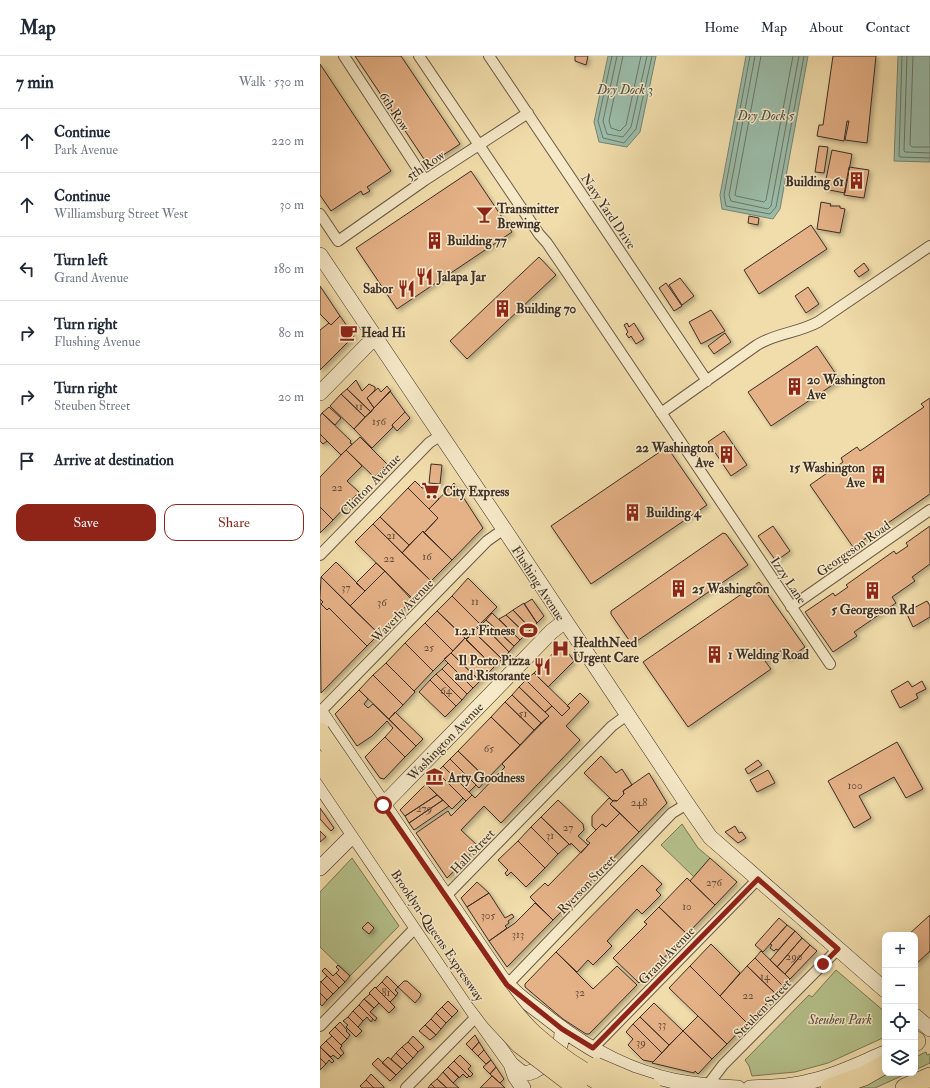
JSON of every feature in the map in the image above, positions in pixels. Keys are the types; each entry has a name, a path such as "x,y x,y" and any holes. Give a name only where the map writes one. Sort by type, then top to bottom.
{"highway":[{"name":"Brooklyn-Queens Expressway","path":"320,732 493,986 526,1038 578,1088"},
{"name":"Brooklyn-Queens Expressway","path":"320,761 479,996 495,1017 526,1038 561,1057 592,1078 612,1088"},
{"path":"526,1038 540,1073 556,1088"},
{"path":"526,1038 556,1043 605,1071 651,1088"},
{"path":"830,1088 864,1076 882,1066"},
{"path":"906,1088 930,1077"}],"main road":[{"name":"Flushing Avenue","path":"320,255 504,529 568,619 627,715 710,837 882,987"},
{"path":"320,393 375,338"},
{"name":"Washington Avenue","path":"320,868 550,632 568,619"},
{"path":"320,712 445,897 507,985 562,1029 618,1062 645,1073 673,1081 708,1086 738,1088"},
{"path":"320,785 476,1016 511,1064 521,1072 526,1073 538,1068 550,1058 558,1048 562,1029"},
{"path":"918,1027 921,1038"},
{"path":"562,1029 587,1088"},
{"path":"750,1088 782,1087 812,1082 842,1072 882,1054"},
{"path":"511,1064 515,1076 523,1088"}],"street":[{"name":"6th Row","path":"344,56 426,180"},
{"path":"419,56 538,234 554,254 661,413 765,341 779,335 799,330 821,320 930,246"},
{"name":"Navy Yard Drive","path":"489,56 707,381"},
{"name":"5th Row","path":"320,214 338,241 426,180 528,113"},
{"name":"Izzy Lane","path":"661,413 830,664"},
{"name":"Clinton Avenue","path":"320,555 429,443 441,434"},
{"name":"Georgeson Road","path":"791,607 930,510"},
{"name":"Waverly Avenue","path":"320,712 487,541 504,529"},
{"name":"Hall Street","path":"320,1026 612,726 627,715"},
{"name":"Ryerson Street","path":"507,985 672,813 687,804"},
{"name":"Grand Avenue","path":"593,1048 758,879"},
{"name":"Steuben Street","path":"708,1086 724,1065 838,949"},
{"path":"406,1088 476,1016"}],"green space":[{"path":"682,824 698,848 710,858 694,877 661,845"},
{"path":"352,858 399,926 350,976 320,947 320,892"},
{"name":"Steuben Park","path":"836,970 882,1009 882,1038 828,1063 795,1072 752,1076 749,1066 745,1060 809,995 812,997"},
{"path":"926,1052 927,1055 930,1054 930,1063 918,1069 918,1056"},
{"path":"882,1074 882,1076 901,1076 875,1088 843,1088"}],"water":[{"name":"Dry Dock 3","path":"608,56 656,56 640,132 627,147 599,142 594,122"},
{"name":"Dry Dock 5","path":"746,56 808,56 780,209 773,219 722,209 720,195"},
{"path":"898,56 930,56 930,162 894,161"}],"building":[{"path":"355,56 401,56 460,144 428,165"},
{"path":"575,56 588,56 586,65 575,61"},
{"path":"833,56 876,56 867,143 845,140 849,121 847,121 844,141 817,136 819,125 823,125"},
{"path":"320,64 391,171 367,187 370,191 363,195 361,191 331,211 320,195"},
{"path":"819,146 828,147 824,173 815,172"},
{"path":"832,150 852,154 845,193 824,189"},
{"name":"Building 61","path":"849,167 869,170 864,198 844,195"},
{"name":"Building 77","path":"471,171 512,232 397,309 356,248"},
{"path":"821,202 831,204 830,206 840,206 840,208 845,209 840,233 817,229"},
{"path":"749,216 759,218 758,225 748,223"},
{"path":"811,225 827,249 759,294 744,270"},
{"name":"Building 70","path":"539,257 556,275 467,359 450,341"},
{"path":"864,263 869,270 859,277 854,271"},
{"path":"680,278 694,296 682,305 669,285"},
{"path":"666,283 682,306 674,311 659,288"},
{"path":"320,286 340,316 331,325 320,314"},
{"path":"808,287 819,304 806,313 795,296"},
{"path":"711,310 725,331 701,344 689,322"},
{"path":"340,316 354,336 320,370 320,330 329,323 331,325"},
{"path":"627,323 629,327 634,323 644,339 636,344 631,336 629,338 626,334 628,332 624,325"},
{"path":"725,333 731,342 714,354 708,346"},
{"name":"20 Washington Ave","path":"817,346 840,380 771,426 748,392"},
{"path":"356,380 362,391 369,384 375,387 375,390 367,398 374,408 371,412 347,389"},
{"path":"387,386 391,391 374,408 367,398 378,388 381,392"},
{"path":"347,389 371,412 365,417 341,394"},
{"path":"390,391 405,412 392,425 393,427 372,448 354,429"},
{"path":"341,394 365,417 354,429 330,406"},
{"name":"15 Washington Ave","path":"930,398 930,494 853,547 810,485 843,462 841,458 857,447 860,451 924,407 921,404"},
{"path":"329,407 341,418 335,425 322,413"},
{"path":"405,412 410,418 397,431 392,425"},
{"path":"322,413 351,441 350,443 352,444 341,455 320,434 320,416"},
{"name":"22 Washington Ave","path":"724,431 747,465 731,476 708,442"},
{"path":"320,434 327,441 323,444 320,441"},
{"path":"360,437 387,464 374,477 346,450"},
{"name":"Building 4","path":"667,447 707,505 591,584 551,526"},
{"path":"346,450 362,466 347,481 359,492 333,520 320,507 320,477"},
{"path":"431,464 442,465 440,484 429,483"},
{"path":"415,481 422,488 434,487 434,495 439,499 429,509 408,488"},
{"path":"454,483 483,528 452,560 424,533 438,518 429,509"},
{"path":"408,488 438,518 424,533 423,531 409,545 380,517"},
{"path":"320,507 333,520 320,533"},
{"path":"380,517 409,545 402,553 373,524"},
{"path":"373,524 431,581 413,599 355,542"},
{"path":"773,526 790,551 776,561 758,536"},
{"name":"5 Georgeson Rd","path":"930,526 930,564 912,577 915,581 892,597 896,603 854,632 857,636 833,652 805,612 833,593 835,596 848,587 846,585 894,551 896,554 908,546 906,543"},
{"path":"423,531 452,560 431,581 402,553"},
{"name":"25 Washington","path":"723,533 726,534 748,565 634,643 631,643 611,614 611,611"},
{"path":"336,562 365,591 350,606 321,577"},
{"path":"376,563 385,571 365,591 356,583"},
{"path":"385,571 412,600 379,634 350,606"},
{"path":"321,577 379,634 367,646 329,608 327,610 321,604 323,602 320,599"},
{"path":"468,578 497,607 480,624 452,596"},
{"name":"1 Welding Road","path":"759,582 805,647 788,659 782,650 765,661 771,669 688,727 643,662"},
{"path":"452,596 480,624 466,639 437,611"},
{"path":"320,599 323,602 321,604 327,610 329,608 367,646 321,693"},
{"path":"532,599 544,616 537,623 524,604"},
{"path":"927,601 930,606 930,617 913,627 906,612"},
{"path":"524,603 537,623 531,629 513,610"},
{"path":"513,610 531,629 526,634 506,615"},
{"path":"437,611 465,638 453,651 425,623"},
{"path":"492,613 520,640 514,646 486,620"},
{"path":"506,615 526,634 520,640 499,619"},
{"path":"486,620 514,646 509,652 482,624"},
{"path":"425,623 453,651 433,671 405,643"},
{"path":"482,624 509,652 502,659 474,632"},
{"path":"474,632 502,659 494,667 466,640"},
{"path":"465,638 494,667 480,681 451,653"},
{"path":"405,643 433,671 414,691 386,663"},
{"path":"560,646 574,661 548,687 534,673"},
{"path":"451,653 480,681 473,688 444,659"},
{"path":"386,663 415,692 403,705 373,675"},
{"path":"448,663 473,688 467,694 442,669"},
{"path":"442,669 467,694 462,700 436,674"},
{"path":"534,673 570,708 562,716 526,680"},
{"path":"436,674 462,700 456,706 430,680"},
{"path":"373,675 403,705 389,719 359,690"},
{"path":"430,680 456,706 445,717 419,692"},
{"path":"526,680 552,706 545,712 519,687"},
{"path":"908,681 912,687 922,681 926,689 916,694 918,698 900,708 891,691"},
{"path":"519,687 549,716 541,723 512,695"},
{"path":"359,690 368,699 364,704 368,708 373,704 416,746 405,757 385,737 393,728 387,721 372,736 357,746 335,714"},
{"path":"580,693 589,702 566,726 580,740 501,823 484,806 461,830 478,846 447,878 416,833 448,811 451,816 472,795 475,798 505,767 502,764 549,716 545,712 552,706 562,716 570,708 567,706"},
{"path":"512,695 541,723 534,730 505,702"},
{"path":"505,702 534,730 520,745 491,717"},
{"path":"395,712 423,739 416,746 389,719"},
{"path":"491,717 520,745 487,779 458,751"},
{"path":"385,737 405,757 384,779 380,778 365,757"},
{"path":"897,742 923,789 906,798 894,777 859,796 871,818 854,828 828,781"},
{"path":"458,751 487,779 479,788 450,759"},
{"path":"601,756 616,773 622,769 632,785 623,791 624,794 617,801 613,801 584,773"},
{"path":"450,759 476,785 469,792 443,766"},
{"path":"758,760 762,765 748,774 745,769"},
{"path":"443,766 472,795 466,801 437,772"},
{"path":"768,770 775,783 757,792 750,780"},
{"path":"437,772 463,798 452,809 426,784"},
{"path":"649,773 667,803 639,832 610,804 614,800 617,801 624,794 623,791"},
{"path":"426,784 437,795 405,816 400,810"},
{"path":"437,795 443,800 409,823 405,816"},
{"path":"609,798 613,801 610,804 620,813 606,827 602,824 596,830 592,826 592,816"},
{"path":"443,800 449,806 414,830 409,823"},
{"path":"558,800 583,824 584,830 578,836 588,845 581,853 571,843 570,845 541,817"},
{"path":"320,808 334,828 331,831 320,819"},
{"path":"620,813 639,832 553,920 530,897 545,883 548,886 590,843 586,840 602,824 606,827"},
{"path":"541,817 569,844 558,854 531,827"},
{"path":"735,826 739,833 742,832 746,838 738,843 725,832"},
{"path":"531,827 558,854 545,868 518,841"},
{"path":"320,831 326,837 320,842"},
{"path":"518,841 545,868 526,887 511,872 507,876 505,873 508,870 498,860"},
{"path":"710,858 737,882 715,905 690,881"},
{"path":"642,865 662,884 656,890 661,895 642,914 637,909 607,941 612,946 593,965 588,960 577,972 556,952"},
{"path":"687,878 715,905 687,934 659,907"},
{"path":"477,882 489,893 467,907 461,898"},
{"path":"489,893 505,918 512,914 514,917 508,921 509,923 505,926 507,928 489,941 467,907"},
{"path":"535,903 553,920 507,967 489,941 515,923"},
{"path":"659,907 687,934 639,983 613,958 647,924 644,922"},
{"path":"930,915 930,951 918,962 918,932 911,932"},
{"path":"779,918 787,925 763,952 755,945"},
{"path":"368,922 374,928 369,934 362,928"},
{"path":"787,925 795,931 778,950 776,949 774,951 770,948 772,945 770,944"},
{"path":"795,931 802,938 777,967 770,960"},
{"path":"802,938 810,945 785,974 777,967"},
{"path":"711,944 740,973 720,996 690,966"},
{"path":"810,945 817,951 790,979 785,974"},
{"path":"761,951 790,979 783,986 755,958"},
{"path":"556,952 593,989 617,966 637,985 589,1034 586,1034 563,1019 525,987 525,984"},
{"path":"755,958 783,986 776,994 747,966"},
{"path":"338,965 350,976 345,982 336,973 339,970 336,967"},
{"path":"690,966 747,1023 727,1044 669,988"},
{"path":"747,966 776,994 747,1023 720,996"},
{"path":"325,968 333,976 336,973 345,982 339,988 322,971"},
{"path":"327,976 339,988 333,994 321,982"},
{"path":"387,976 398,987 395,990 398,993 396,996 382,982"},
{"path":"320,981 333,994 327,1000 320,993"},
{"path":"404,981 407,981 421,994 415,1003 398,987"},
{"path":"382,982 396,996 390,1002 376,988"},
{"path":"375,987 395,1007 389,1013 369,993"},
{"path":"320,993 327,1000 322,1006 320,1004"},
{"path":"370,994 379,1003 374,1008 364,999"},
{"path":"364,999 374,1008 370,1012 377,1018 375,1021 359,1005"},
{"path":"448,1001 458,1011 452,1017 442,1007"},
{"path":"654,1003 683,1031 669,1045 640,1017"},
{"path":"359,1005 373,1019 371,1022 367,1017 363,1021 353,1011"},
{"path":"442,1007 452,1017 446,1023 436,1013"},
{"path":"353,1011 363,1021 358,1027 348,1017"},
{"path":"436,1013 446,1023 441,1029 431,1019"},
{"path":"698,1016 727,1044 712,1059 683,1031"},
{"path":"348,1017 362,1031 356,1037 346,1027 348,1025 343,1021"},
{"path":"640,1017 669,1045 662,1053 633,1024"},
{"path":"431,1019 441,1029 436,1035 425,1025"},
{"path":"340,1022 350,1035 347,1039 335,1027"},
{"path":"633,1024 662,1053 653,1062 643,1060 628,1045 633,1039 626,1032"},
{"path":"425,1025 436,1035 430,1040 419,1031"},
{"path":"335,1027 347,1039 341,1045 329,1033"},
{"path":"683,1031 712,1059 698,1074 695,1071 694,1073 652,1063"},
{"path":"475,1035 479,1042 472,1050 466,1044"},
{"path":"332,1036 342,1046 340,1048 344,1053 341,1056 326,1041"},
{"path":"413,1036 424,1047 418,1052 408,1042"},
{"path":"326,1041 341,1056 338,1059 333,1055 331,1057 320,1047"},
{"path":"408,1042 418,1052 413,1058 402,1047"},
{"path":"479,1042 484,1050 478,1056 472,1050"},
{"path":"320,1047 334,1061 332,1063 329,1060 326,1064 320,1058"},
{"path":"402,1047 413,1058 407,1064 396,1053"},
{"path":"484,1050 491,1060 486,1064 478,1056"},
{"path":"396,1053 407,1064 402,1069 391,1059"},
{"path":"460,1055 471,1066 468,1069 473,1074 470,1077 454,1061"},
{"path":"388,1057 402,1069 396,1075 382,1063"},
{"path":"320,1058 326,1064 320,1070"},
{"path":"378,1058 396,1075 390,1081 372,1064"},
{"path":"491,1060 496,1067 490,1074 483,1067"},
{"path":"454,1061 469,1076 467,1078 463,1074 459,1078 448,1067"},
{"path":"448,1067 459,1077 453,1083 443,1072"},
{"path":"496,1067 504,1079 500,1083 490,1074"},
{"path":"443,1072 459,1088 447,1088 437,1079"},
{"path":"371,1074 384,1088 374,1088 366,1080"},
{"path":"492,1076 500,1083 505,1088 480,1088"},
{"path":"437,1079 447,1088 435,1088 431,1084"},
{"path":"366,1080 374,1088 362,1088 360,1086"},
{"path":"431,1084 435,1088 428,1088"}],"place":[{"name":"Building 61","path":"857,181"},
{"name":"Transmitter Brewing","path":"484,215"},
{"name":"Building 77","path":"434,240"},
{"name":"Jalapa Jar","path":"424,276"},
{"name":"Sabor","path":"406,288"},
{"name":"Building 70","path":"503,308"},
{"name":"Head Hi","path":"348,332"},
{"name":"20 Washington Ave","path":"794,386"},
{"name":"22 Washington Ave","path":"727,454"},
{"name":"15 Washington Ave","path":"878,474"},
{"name":"City Express","path":"430,491"},
{"name":"Building 4","path":"633,512"},
{"name":"25 Washington","path":"679,588"},
{"name":"5 Georgeson Rd","path":"873,590"},
{"name":"1.2.1 Fitness","path":"528,630"},
{"name":"HealthNeed Urgent Care","path":"560,649"},
{"name":"1 Welding Road","path":"715,654"},
{"name":"Il Porto Pizza and Ristorante","path":"543,667"},
{"name":"Arty Goodness","path":"435,777"}],"route":[{"path":"383,805 507,985 562,1029 593,1048 758,879 838,949 823,964"}]}
